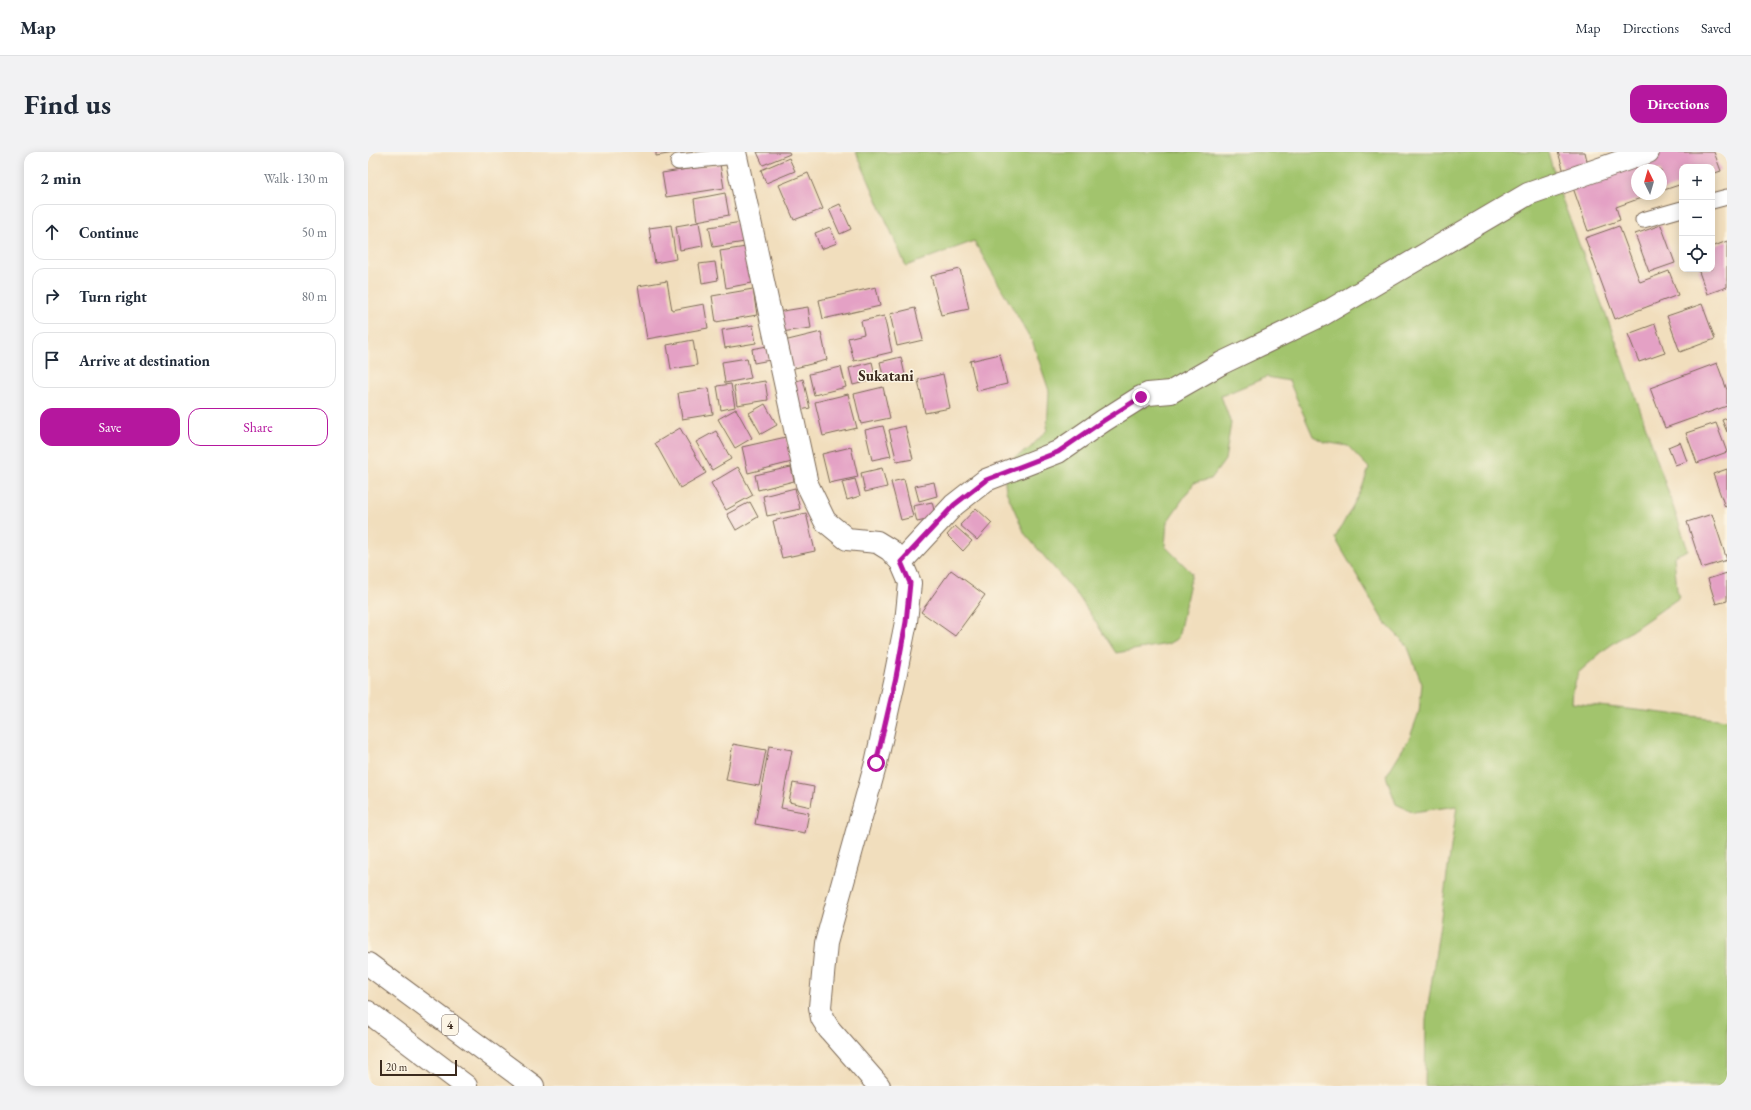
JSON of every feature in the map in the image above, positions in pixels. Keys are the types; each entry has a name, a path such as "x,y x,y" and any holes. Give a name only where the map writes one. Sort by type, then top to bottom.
{"main road":[{"path":"901,562 954,505 986,480 1058,452 1141,397 1148,394 1171,392 1222,363 1322,315 1528,194 1648,152"},
{"path":"735,154 807,484 825,521 847,539 877,542 890,550 901,562 910,583 896,677 876,763 826,944 820,1007 822,1018 828,1030 879,1086"},
{"name":"4","path":"368,964 533,1086"},
{"path":"368,1012 466,1086"}],"lane":[{"path":"678,162 735,154"},
{"path":"1715,200 1727,197"},
{"path":"1643,220 1679,210"}],"green space":[{"path":"856,152 1548,152 1559,191 1623,360 1688,550 1674,556 1677,590 1680,597 1604,650 1578,673 1573,690 1572,703 1727,720 1727,1086 1425,1086 1426,1020 1457,806 1413,812 1396,804 1386,776 1410,737 1419,712 1422,684 1407,645 1384,622 1335,538 1361,491 1369,468 1348,446 1324,442 1313,436 1289,381 1267,377 1221,396 1231,423 1225,460 1211,479 1194,483 1167,522 1165,546 1192,573 1178,638 1168,644 1116,653 1079,597 1025,534 1006,491 1003,464 1029,449 1047,430 1049,391 1033,343 974,241 906,266"}],"building":[{"path":"656,152 674,152 674,153 656,156"},
{"path":"757,152 789,152 790,154 763,165"},
{"path":"1558,152 1585,152 1588,165 1564,172"},
{"path":"1659,152 1714,152 1721,171 1715,173 1715,164 1679,164 1679,185 1667,189 1667,164 1631,164 1631,200 1635,200 1616,207 1620,220 1588,231 1571,182"},
{"path":"789,158 795,171 766,183 761,170"},
{"path":"720,164 724,188 666,197 662,173"},
{"path":"808,173 823,209 794,220 779,185"},
{"path":"725,193 729,215 697,221 694,199"},
{"path":"840,204 851,229 840,234 829,209"},
{"path":"699,222 703,246 680,250 676,226"},
{"path":"742,222 745,242 713,247 709,227"},
{"path":"671,225 676,259 655,263 649,228"},
{"path":"1661,225 1675,263 1649,272 1635,234"},
{"path":"1619,226 1640,282 1669,271 1678,295 1615,319 1585,238"},
{"path":"830,227 837,243 821,249 815,233"},
{"path":"1727,241 1727,287 1707,294 1699,272 1715,272 1715,246"},
{"path":"746,247 752,283 726,288 720,251"},
{"path":"715,262 718,280 702,283 699,264"},
{"path":"960,269 969,309 941,315 931,276"},
{"path":"667,281 672,310 704,304 708,328 647,339 638,286"},
{"path":"876,287 880,306 823,319 819,300"},
{"path":"753,289 757,315 716,322 712,296"},
{"path":"1702,304 1715,339 1680,352 1667,316"},
{"path":"808,307 811,328 781,332 777,312"},
{"path":"915,308 923,340 897,346 890,314"},
{"path":"884,316 892,352 854,361 848,338 864,334 861,321"},
{"path":"1655,324 1665,353 1639,362 1628,334"},
{"path":"753,325 756,343 725,348 722,330"},
{"path":"821,332 827,360 791,369 784,341"},
{"path":"693,340 697,365 671,369 667,345"},
{"path":"767,346 770,360 754,363 752,349"},
{"path":"1000,354 1007,384 977,391 970,361"},
{"path":"901,357 905,375 884,380 880,362"},
{"path":"747,358 751,378 725,383 722,362"},
{"path":"872,362 876,379 853,385 849,368"},
{"path":"1717,363 1727,390 1727,406 1665,428 1650,388"},
{"path":"841,367 846,387 814,395 809,374"},
{"path":"943,374 950,408 925,413 918,380"},
{"path":"803,379 810,408 796,411 790,383"},
{"path":"765,381 768,400 737,405 734,386"},
{"path":"731,384 735,407 721,410 717,386"},
{"path":"883,387 890,418 861,424 854,394"},
{"path":"709,388 713,414 682,419 678,393"},
{"path":"848,394 857,428 823,436 815,402"},
{"path":"765,404 777,425 761,434 749,413"},
{"path":"736,409 752,438 735,448 718,419"},
{"path":"1727,418 1727,432 1722,420"},
{"path":"1716,423 1727,452 1697,463 1686,433"},
{"path":"883,426 891,456 872,460 865,430"},
{"path":"905,426 913,459 897,462 889,430"},
{"path":"680,428 706,473 680,488 655,443"},
{"path":"716,431 731,459 712,470 696,442"},
{"path":"786,437 792,462 748,473 742,447"},
{"path":"1680,442 1687,461 1675,465 1668,447"},
{"path":"851,447 858,477 829,483 822,454"},
{"path":"738,467 753,495 726,510 711,483"},
{"path":"791,467 794,481 758,490 755,475"},
{"path":"882,468 887,487 865,492 861,473"},
{"path":"1727,469 1727,506 1725,507 1713,474"},
{"path":"855,479 860,496 847,500 842,482"},
{"path":"904,479 913,517 901,520 891,482"},
{"path":"934,482 937,496 919,501 915,486"},
{"path":"795,488 800,509 767,516 763,496"},
{"path":"750,502 758,517 736,530 727,514"},
{"path":"932,502 936,518 917,522 913,506"},
{"path":"976,508 992,523 977,540 960,525"},
{"path":"806,513 815,551 782,558 773,521"},
{"path":"1712,514 1727,560 1702,568 1687,522"},
{"path":"955,526 972,541 963,551 947,535"},
{"path":"951,570 985,595 955,636 921,612"},
{"path":"1727,573 1727,601 1716,604 1708,579"},
{"path":"733,744 766,750 759,786 726,780"},
{"path":"769,746 792,750 781,808 809,813 805,833 755,824"},
{"path":"793,783 814,787 811,807 789,802"}],"district":[{"name":"Sukatani","path":"886,375"}],"route":[{"path":"876,763 896,677 906,622 910,583 901,562 954,505 986,480 1058,452 1141,397"}]}
